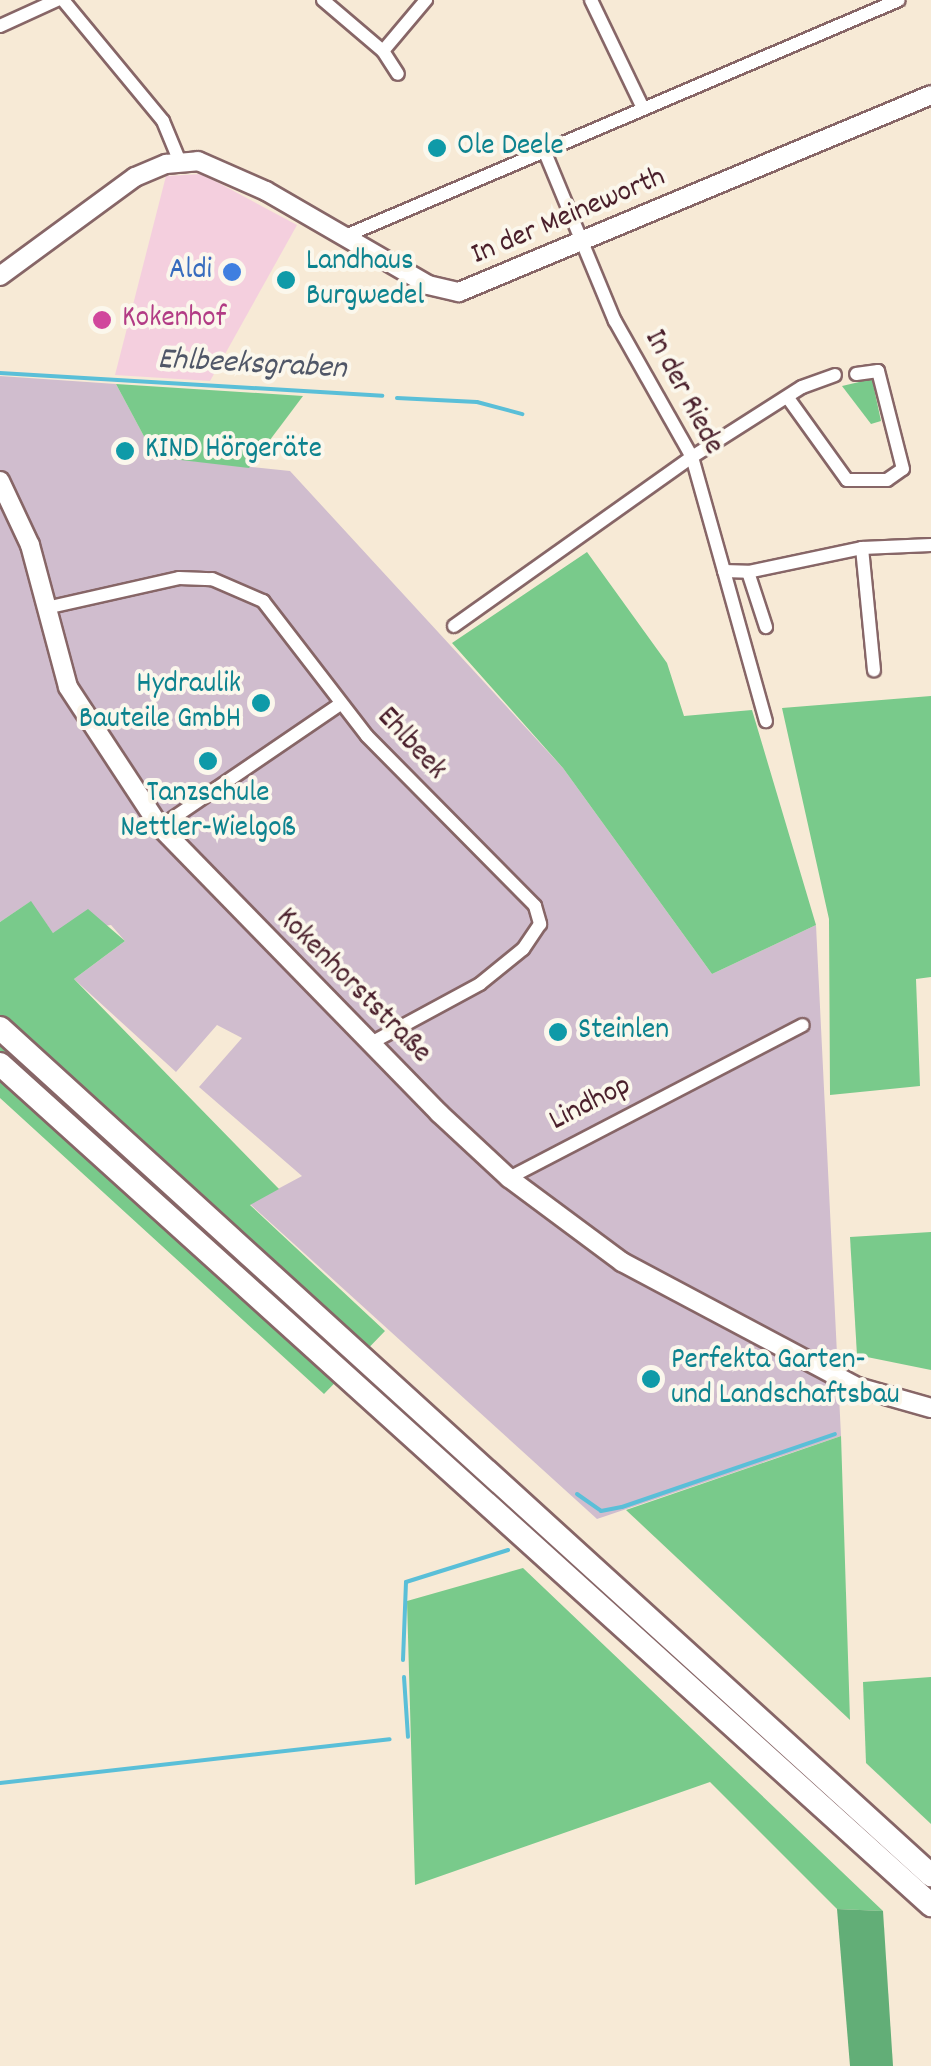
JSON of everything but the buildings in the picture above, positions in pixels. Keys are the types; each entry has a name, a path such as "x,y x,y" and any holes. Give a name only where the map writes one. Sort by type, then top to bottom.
{"highway":[{"path":"0,1028 931,1874"},
{"path":"0,1064 931,1905"}],"main road":[{"name":"In der Meineworth","path":"180,162 215,165 428,285 459,292 931,95"},
{"path":"0,276 136,176 180,162"},
{"name":"Kokenhorststraße","path":"0,481 30,544 46,608 80,710 160,827 370,1044 509,1178 622,1262 727,1323 842,1376 883,1386 894,1396 931,1408"}],"street":[{"path":"0,26 60,0 163,122 180,162"},
{"path":"323,0 383,51 398,74"},
{"path":"383,51 426,0"},
{"path":"590,0 643,108"},
{"path":"343,236 899,0"},
{"name":"In der Riede","path":"544,150 615,320 692,457 766,720"},
{"path":"788,398 847,480 888,480 903,469 878,371 856,374"},
{"path":"454,626 692,457 788,398 835,375"},
{"path":"724,571 748,572 862,548 931,545"},
{"path":"862,548 874,670"},
{"path":"748,572 766,626"},
{"name":"Ehlbeek","path":"46,608 179,578 240,587 278,615 339,704 534,906 540,924 523,949 480,984 370,1044"},
{"path":"160,827 339,704"},
{"name":"Lindhop","path":"509,1178 804,1025"}],"shaded area":[{"path":"202,174 297,225 210,381 115,375 166,176"},
{"path":"0,376 116,384 155,457 290,471 563,768 712,974 816,925 841,1436 597,1519 250,1204 302,1176 199,1087 242,1038 217,1025 176,1072 74,979 125,941 111,925 53,933 30,902 0,922"}],"green space":[{"path":"872,379 881,421 871,424 842,386"},
{"path":"116,384 303,396 249,468 155,457"},
{"path":"587,552 667,663 684,716 752,710 816,925 712,974 563,768 452,643"},
{"path":"931,696 931,977 916,979 920,1086 830,1095 829,919 782,708"},
{"path":"31,901 53,933 88,909 125,941 74,979 279,1189 250,1205 385,1331 324,1394 0,1098 0,922"},
{"path":"931,1232 931,1370 857,1355 850,1237"},
{"path":"841,1436 850,1720 626,1510"},
{"path":"523,1568 883,1911 837,1909 710,1782 415,1885 407,1601"},
{"path":"931,1677 931,1824 866,1763 863,1682"},
{"path":"837,1909 883,1911 893,2066 850,2066"}],"waterway":[{"name":"Ehlbeeksgraben","path":"0,373 382,396"},
{"name":"Ehlbeeksgraben","path":"397,398 477,402 522,414"},
{"path":"577,1494 601,1511 622,1507 835,1434"},
{"path":"403,1660 406,1582 508,1550"},
{"path":"404,1677 408,1737"},
{"path":"0,1783 390,1739"}],"place":[{"name":"Ole Deele","path":"437,148"},
{"name":"Aldi","path":"232,272"},
{"name":"Landhaus Burgwedel","path":"286,280"},
{"name":"Kokenhof","path":"102,320"},
{"name":"KIND Hörgeräte","path":"125,451"},
{"name":"Hydraulik Bauteile GmbH","path":"261,703"},
{"name":"Tanzschule Nettler-Wielgoß","path":"208,761"},
{"name":"Steinlen","path":"558,1032"},
{"name":"Perfekta Garten- und Landschaftsbau","path":"651,1379"}]}
